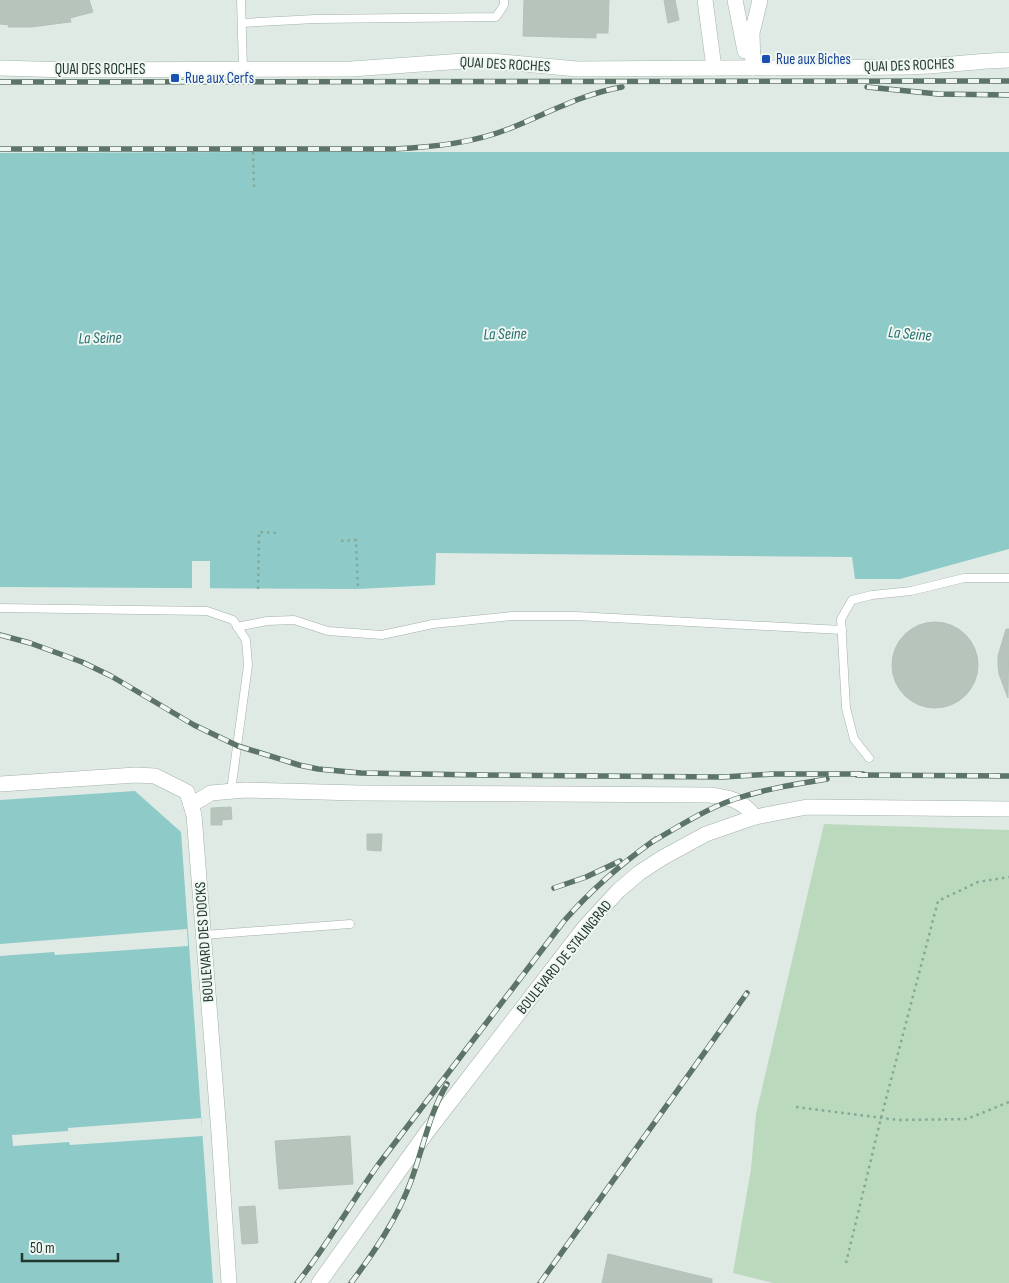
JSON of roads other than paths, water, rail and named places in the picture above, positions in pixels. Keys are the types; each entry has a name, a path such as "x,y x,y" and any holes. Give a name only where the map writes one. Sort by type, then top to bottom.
{"street":[{"path":"705,0 714,68"},
{"path":"735,0 750,68"},
{"path":"750,68 752,33 760,0"},
{"name":"QUAI DES ROCHES","path":"0,68 70,70 365,68 464,61 492,61 577,69 917,67 975,61 1009,60"},
{"path":"0,784 136,775 155,776 187,792 191,804 211,793 245,790 359,793 709,795 728,797 743,803 755,817"},
{"name":"BOULEVARD DES DOCKS","path":"191,804 194,815 204,935 229,1283"},
{"name":"BOULEVARD DE STALINGRAD","path":"319,1283 427,1132 584,928 603,906 639,874 685,844 726,826 755,817 807,807 1009,809"}],"lane":[{"path":"241,0 243,69"},
{"path":"242,23 315,19 496,17 504,5 504,0"},
{"path":"869,758 854,739 846,708 841,618 852,600 872,595 911,591 964,578 1009,578"},
{"path":"0,608 207,611 233,620 246,640 248,665 230,791"},
{"path":"237,627 267,621 294,620 328,631 382,635 433,624 512,616 576,616 842,630"},
{"path":"204,935 350,924"}],"water":[{"name":"La Seine","path":"1009,152 1009,549 900,579 855,579 852,557 436,553 435,585 358,589 0,587 0,153"},
{"path":"135,791 181,832 213,1283 0,1283 0,800"}],"railway":[{"path":"0,82 1009,81"},
{"path":"0,149 394,149 424,147 468,141 497,133 579,99 622,87"},
{"path":"867,87 938,94 1009,95"},
{"path":"0,635 30,643 82,662 111,676 194,725 238,746 318,769 361,773 480,775 723,777 773,774 863,774"},
{"path":"857,775 1009,776"},
{"path":"652,842 703,813 746,795 827,779"},
{"path":"297,1283 378,1165 564,921 608,877 656,839"},
{"path":"554,888 586,877 620,861"},
{"path":"540,1283 747,993"},
{"path":"351,1283 377,1247 399,1208 411,1181 435,1107 447,1084"}],"place":[{"name":"Rue aux Biches","path":"766,59"},
{"name":"Rue aux Cerfs","path":"175,78"}]}
